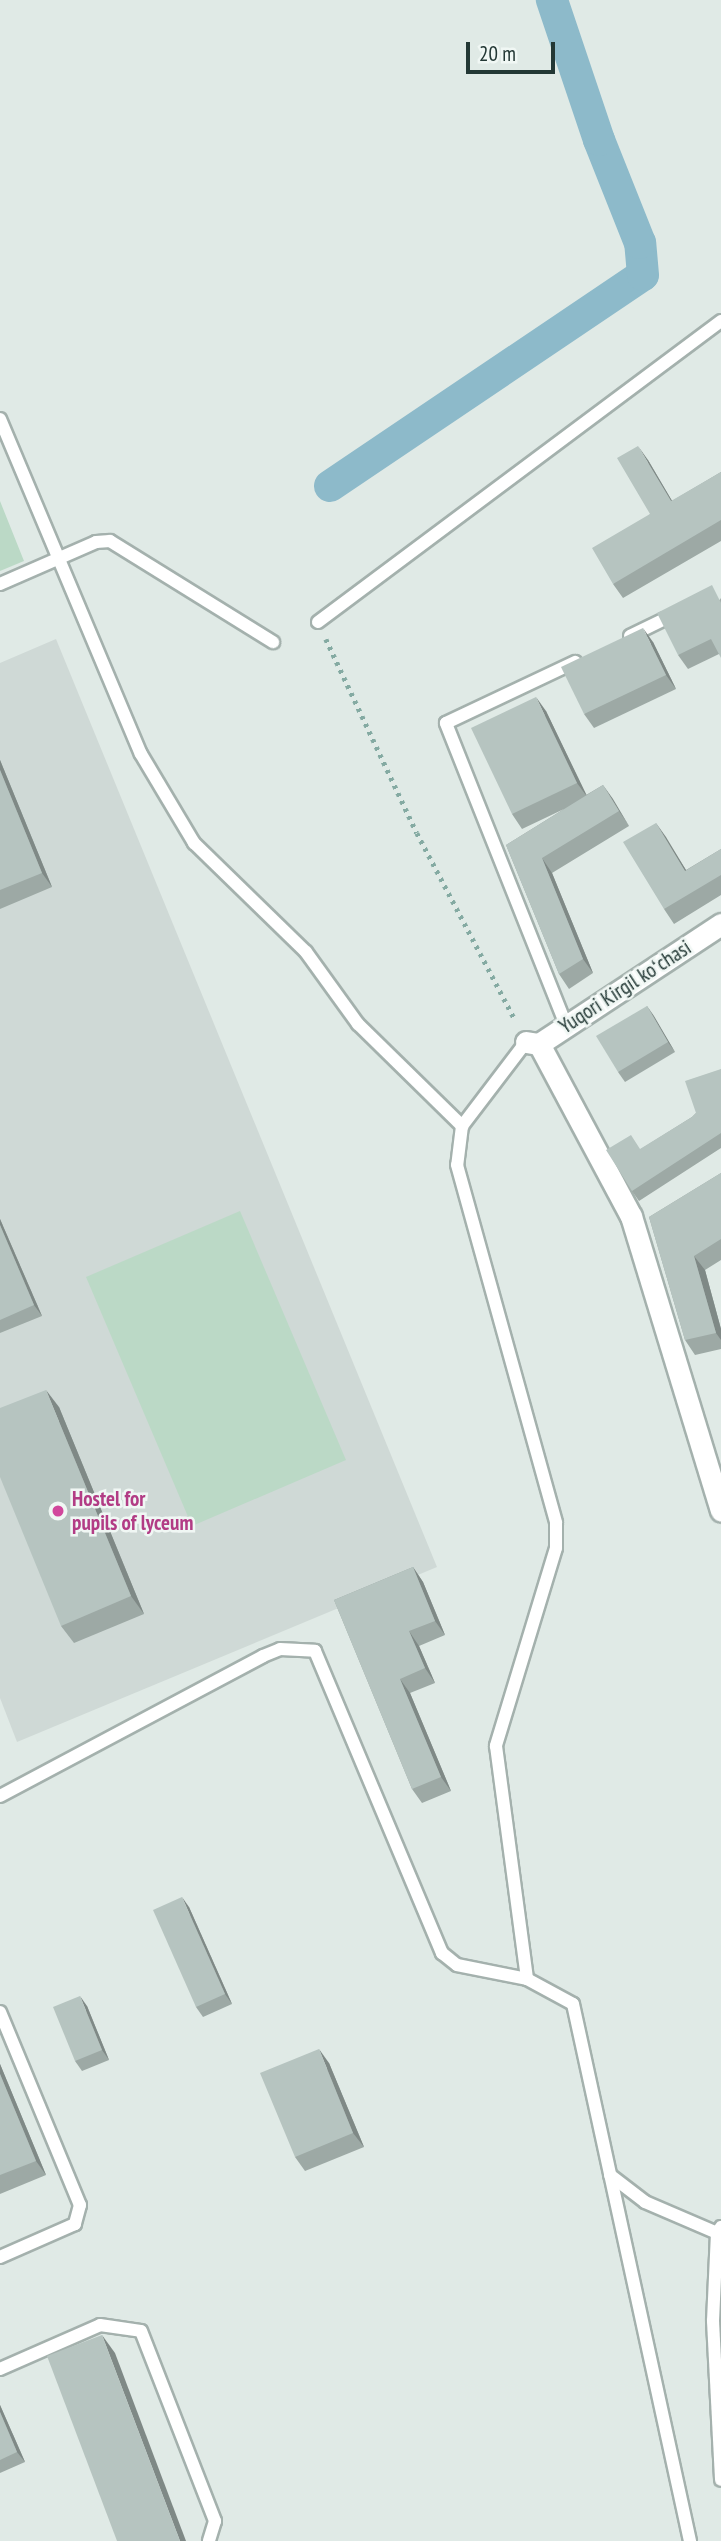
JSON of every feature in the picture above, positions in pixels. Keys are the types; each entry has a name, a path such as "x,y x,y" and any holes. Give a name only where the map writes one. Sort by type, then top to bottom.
{"street":[{"name":"Yuqori Kirgil koʻchasi","path":"532,1043 566,1025 721,924"},
{"path":"532,1043 631,1216 721,1511"},
{"path":"637,1237 658,1222"}],"lane":[{"path":"318,622 721,321"},
{"path":"0,419 141,754 194,842 306,952 358,1024 462,1126"},
{"path":"0,584 96,542 110,541 273,642"},
{"path":"616,642 665,619"},
{"path":"566,1025 446,723 592,654"},
{"path":"527,1979 496,1746 556,1548 556,1523 457,1165 462,1126 532,1043"},
{"path":"0,1796 263,1657 280,1650 315,1651 442,1953 457,1965 527,1979 573,2004 691,2541"},
{"path":"0,2011 80,2205 75,2224 0,2257"},
{"path":"610,2175 645,2202 719,2230 713,2321 721,2480"},
{"path":"0,2370 100,2325 141,2331 215,2521 209,2541"}],"path":[{"path":"318,622 416,833 532,1043"}],"shaded area":[{"path":"56,639 437,1567 17,1742 0,1698 0,663"}],"green space":[{"path":"0,501 24,561 0,571"},
{"path":"240,1211 346,1460 192,1526 86,1277"}],"building":[{"path":"638,446 671,501 721,472 721,520 613,584 592,548 650,514 617,458"},
{"path":"712,585 721,603 721,658 711,639 678,655 657,613"},
{"path":"643,628 666,675 584,714 561,667"},
{"path":"536,697 577,783 512,814 471,728"},
{"path":"0,770 42,873 0,890"},
{"path":"603,785 619,811 542,858 583,959 559,974 506,845"},
{"path":"656,823 685,871 721,849 721,875 664,909 623,842"},
{"path":"647,1006 668,1042 618,1072 596,1036"},
{"path":"721,1069 721,1133 632,1191 606,1150 631,1135 640,1149 692,1117 696,1113 685,1081"},
{"path":"721,1173 721,1239 694,1256 716,1333 685,1340 649,1217"},
{"path":"0,1225 34,1305 0,1320"},
{"path":"46,1390 131,1596 61,1626 0,1477 0,1408"},
{"path":"413,1567 435,1621 409,1631 425,1668 400,1679 441,1777 412,1789 334,1600"},
{"path":"182,1897 225,1994 196,2007 153,1910"},
{"path":"80,1996 102,2050 75,2061 53,2007"},
{"path":"319,2049 353,2133 295,2157 260,2073"},
{"path":"0,2074 36,2161 0,2175"},
{"path":"102,2335 180,2541 117,2541 47,2356"},
{"path":"0,2412 17,2452 0,2460"}],"waterway":[{"path":"330,486 643,275 640,243 599,140 552,0"}],"place":[{"name":"Hostel for pupils of lyceum","path":"58,1511"}]}
